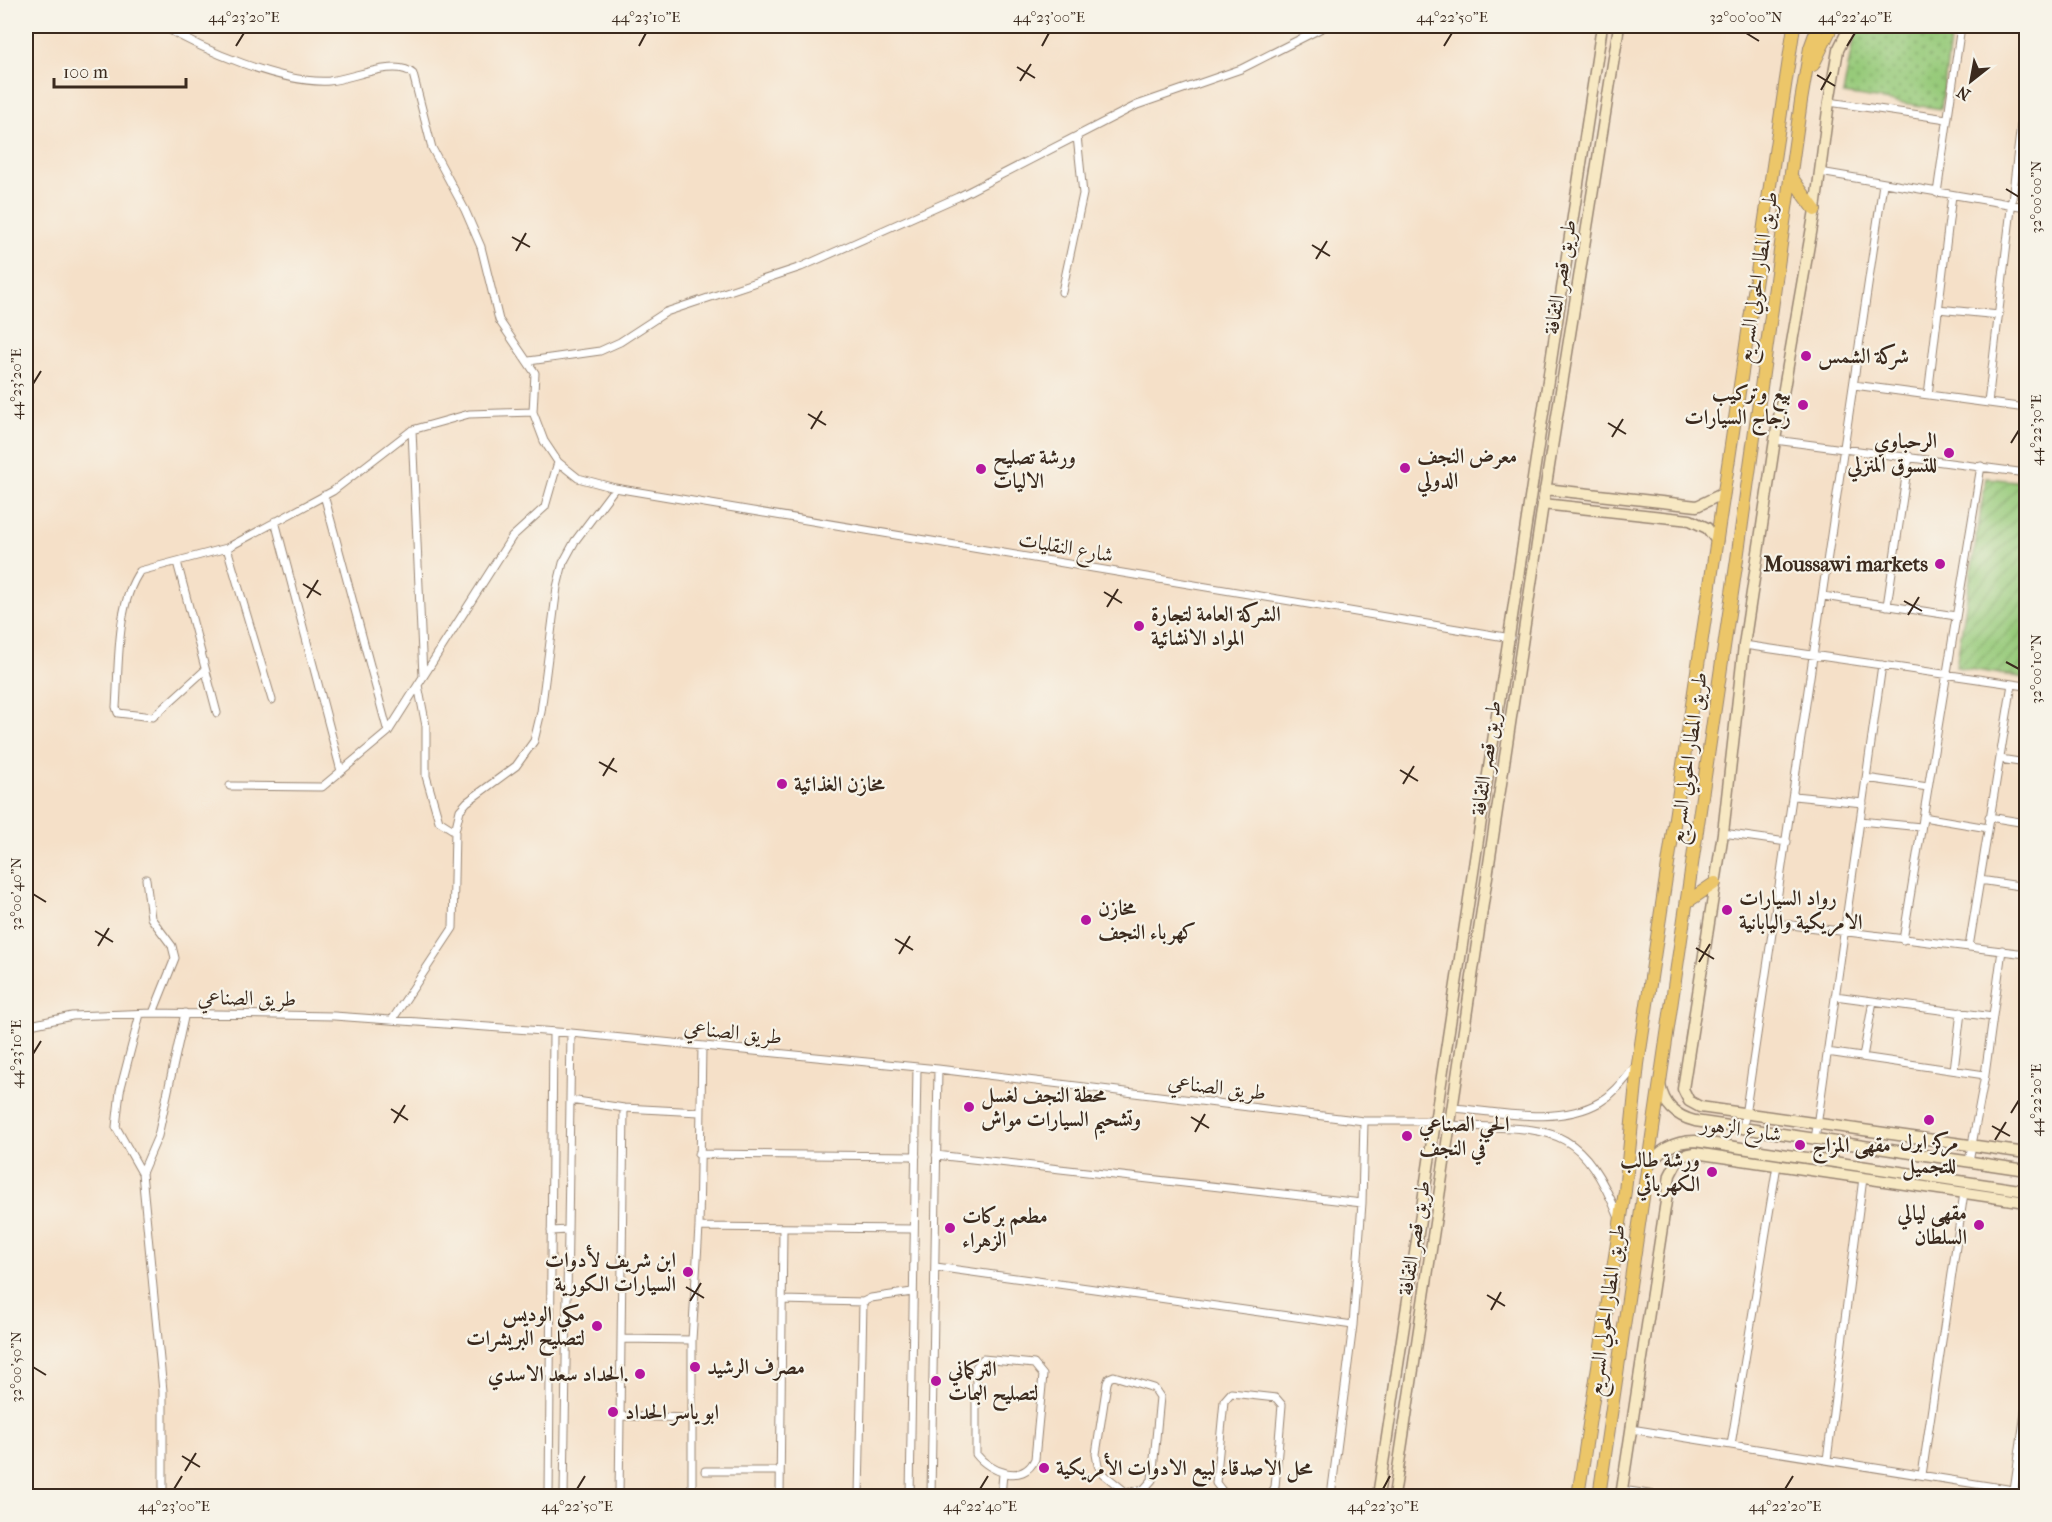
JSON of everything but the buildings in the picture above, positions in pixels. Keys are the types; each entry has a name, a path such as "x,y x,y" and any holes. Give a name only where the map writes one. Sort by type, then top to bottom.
{"highway":[{"name":"طريق المطار الحولي السريع","path":"1578,1497 1621,1220 1638,1064 1794,26"},
{"name":"طريق المطار الحولي السريع","path":"1599,1497 1644,1178 1730,608 1801,101 1810,48 1818,26"},
{"path":"1801,101 1818,49 1832,26"},
{"path":"1792,177 1815,210"},
{"path":"1716,555 1718,561 1726,566 1737,559"},
{"path":"1708,600 1714,596 1721,597 1730,608"},
{"path":"1687,902 1715,883"}],"street":[{"path":"163,26 195,42 292,78 329,81 398,67 409,70 416,79 432,148 474,228 499,320 529,361 536,381 533,412 544,441 558,462 545,507 512,537 387,732 322,787 230,786"},
{"path":"529,361 578,356 610,347 666,312 801,267 958,197 1137,105 1241,69 1326,26"},
{"name":"طريق قصر الثقافة","path":"1378,1497 1511,638 1602,26"},
{"name":"طريق قصر الثقافة","path":"1394,1497 1447,1156 1545,489 1619,26"},
{"path":"1850,26 1839,50 1829,102 1815,210 1775,440 1744,645 1723,833 1683,1089 1689,1101 1696,1106 2026,1153"},
{"path":"1937,193 1961,26"},
{"path":"1988,403 2012,204 2023,146 2026,82"},
{"path":"1829,102 1947,119"},
{"path":"1062,292 1083,194 1077,136"},
{"path":"1821,172 2026,207"},
{"path":"1743,1130 1883,184"},
{"path":"1928,395 1952,195"},
{"path":"1938,309 1999,315"},
{"path":"1854,385 2026,408"},
{"path":"205,670 153,717 118,713 116,707 123,613 134,579 140,571 227,548 324,495 412,430 469,414 533,412"},
{"path":"412,430 423,676"},
{"path":"1775,440 2026,472"},
{"path":"1887,606 1909,456"},
{"name":"شارع النقليات","path":"558,462 578,478 615,488 1511,638"},
{"path":"1903,940 1981,466"},
{"path":"392,1020 453,928 456,820 467,802 516,766 534,741 541,712 557,586 563,563 574,541 615,488"},
{"path":"1545,489 1697,506 1724,493"},
{"path":"324,495 387,732"},
{"path":"1543,504 1698,523 1707,528 1717,541"},
{"path":"1697,506 1703,512 1698,523"},
{"path":"275,521 340,771"},
{"path":"227,548 272,700"},
{"path":"177,562 216,713"},
{"path":"1823,596 1956,616"},
{"path":"1744,645 2026,686"},
{"path":"1820,1160 1825,1151 1818,1140 1817,1124 1882,665"},
{"path":"1969,947 2012,684"},
{"path":"418,685 426,726 426,776 439,821 455,831"},
{"path":"2000,759 2026,763"},
{"path":"1866,777 1928,787"},
{"path":"1794,796 1863,803"},
{"path":"1923,817 1988,828"},
{"path":"1989,817 2026,824"},
{"path":"1860,821 1921,827"},
{"path":"1723,833 1787,842"},
{"path":"146,879 151,918 172,945 175,958 153,1013"},
{"path":"1980,880 2026,887"},
{"path":"1775,923 2026,954"},
{"path":"1969,1161 1985,1075 2002,950"},
{"path":"1458,981 1473,982"},
{"path":"1835,996 1993,1017"},
{"path":"1863,1057 1873,1001"},
{"path":"1954,1070 1961,1012"},
{"name":"طريق الصناعي","path":"26,1026 72,1016 153,1013 334,1016 571,1033 938,1069 1364,1121 1436,1121"},
{"path":"142,1173 158,1136 185,1013"},
{"path":"140,1014 120,1092 116,1127 142,1173 163,1391 163,1497"},
{"path":"549,1497 553,1033"},
{"path":"564,1497 571,1033"},
{"path":"692,1497 692,1340 699,1227 698,1154 702,1046"},
{"path":"1827,1052 1985,1075"},
{"path":"1454,1108 1529,1114 1572,1113 1606,1098 1638,1064"},
{"path":"910,1497 917,1067"},
{"path":"931,1497 938,1069"},
{"name":"شارع الزهور","path":"1659,1085 1668,1106 1680,1116 1695,1121 1743,1130 2026,1170"},
{"path":"570,1100 624,1108 699,1113"},
{"path":"619,1497 624,1108"},
{"path":"1331,1497 1353,1325 1362,1203 1364,1121"},
{"path":"1451,1125 1540,1130 1563,1136 1578,1148 1593,1168 1621,1220"},
{"name":"شارع الزهور","path":"1644,1178 1656,1156 1678,1143 1695,1141 1771,1160 1820,1160 2007,1193 2026,1191"},
{"path":"1863,1166 1860,1156 1864,1147"},
{"path":"1430,1153 1447,1156"},
{"path":"1662,1497 1622,1493 1672,1167 1676,1160 1686,1153 1771,1160 1863,1178 1964,1193 2007,1193 2026,1202"},
{"path":"698,1154 916,1156"},
{"path":"936,1155 1362,1203"},
{"path":"1731,1445 1771,1160"},
{"path":"1827,1460 1863,1178"},
{"path":"1922,1475 1964,1193"},
{"path":"699,1227 914,1229"},
{"path":"780,1497 783,1229"},
{"path":"551,1231 568,1230"},
{"path":"936,1267 1353,1325"},
{"path":"782,1300 863,1302 871,1298 912,1292"},
{"path":"859,1497 863,1302"},
{"path":"622,1338 692,1340"},
{"path":"983,1359 1034,1365 1043,1375 1035,1459 1027,1469 1003,1473 994,1471 976,1454 976,1367 983,1359"},
{"path":"1114,1376 1154,1388 1160,1397 1152,1480 1144,1489 1127,1495 1102,1473 1096,1454 1107,1383 1109,1378 1114,1376"},
{"path":"1226,1497 1216,1483 1224,1401 1231,1393 1276,1398 1282,1405 1275,1487 1270,1497"},
{"path":"2014,1490 2026,1406"},
{"path":"620,1416 693,1418"},
{"path":"1631,1429 2026,1492"},
{"path":"549,1449 565,1450"},
{"path":"705,1471 780,1471"},
{"path":"1001,1497 1003,1473"}],"green space":[{"path":"1859,26 1952,26 1941,109 1843,94 1853,41"},
{"path":"1986,478 2026,482 2026,678 1956,667"}],"place":[{"name":"شركة الشمس","path":"1806,356"},
{"name":"بيع وتركيب زجاج السيارات","path":"1803,405"},
{"name":"الرحباوي للتسوق المنزلي","path":"1949,453"},
{"name":"معرض النجف الدولي","path":"1405,468"},
{"name":"ورشة تصليح الاليات","path":"981,469"},
{"name":"Moussawi markets","path":"1940,564"},
{"name":"الشركة العامة لتجارة المواد الانشائية","path":"1139,626"},
{"name":"مخازن الغذائية","path":"782,784"},
{"name":"رواد السيارات الامريكية واليابانية","path":"1727,910"},
{"name":"مخازن كهرباء النجف","path":"1086,920"},
{"name":"محطة النجف لغسل وتشحيم السيارات مواش","path":"969,1107"},
{"name":"مركز ابرل للتجميل","path":"1929,1120"},
{"name":"الحي الصناعي في النجف","path":"1407,1136"},
{"name":"مقهى المزاج","path":"1800,1145"},
{"name":"ورشة طالب الكهربائي","path":"1712,1172"},
{"name":"مقهى ليالي السلطان","path":"1979,1225"},
{"name":"مطعم بركات الزهراء","path":"950,1228"},
{"name":"ابن شريف لأدوات السيارات الكورية","path":"688,1272"},
{"name":"مكي الوديس لتصليح البريشرات","path":"597,1326"},
{"name":"مصرف الرشيد","path":"695,1367"},
{"name":"الحداد سعد الاسدي.","path":"640,1374"},
{"name":"التركماني لتصليح البمات","path":"936,1381"},
{"name":"ابو ياسر الحداد","path":"613,1412"},
{"name":"محل الاصدقاء لبيع الادوات الأمريكية","path":"1044,1468"}]}
